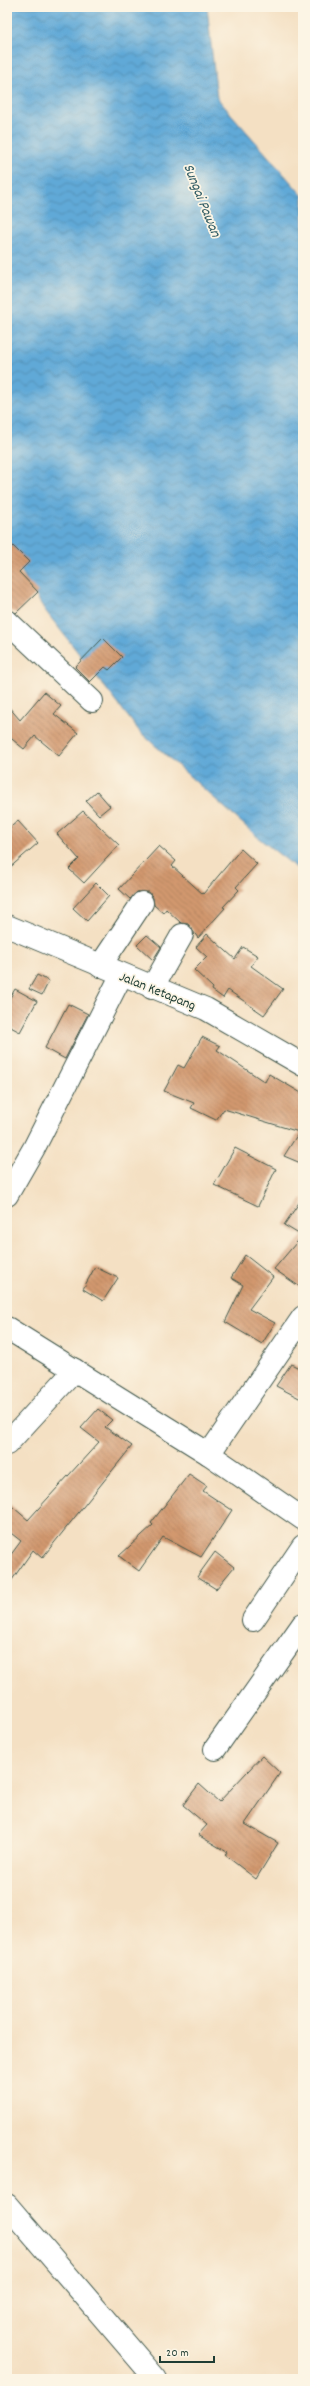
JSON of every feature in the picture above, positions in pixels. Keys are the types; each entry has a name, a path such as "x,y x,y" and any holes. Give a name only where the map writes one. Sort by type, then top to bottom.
{"street":[{"path":"7,622 92,701"},
{"path":"100,966 142,903"},
{"name":"Jalan Ketapang","path":"7,926 121,976 206,1010 303,1065"},
{"path":"152,988 182,935"},
{"path":"7,1195 34,1148 121,976"},
{"path":"209,1454 303,1317"},
{"path":"7,1328 209,1454 303,1519"},
{"path":"7,1444 75,1370"},
{"path":"253,1620 303,1546"},
{"path":"215,1749 303,1624"},
{"path":"7,2205 156,2379"}],"water":[{"name":"Sungai Pawan","path":"7,7 207,7 217,98 303,196 303,873 261,840 140,732 44,609 7,547"}],"building":[{"path":"7,540 29,562 19,572 38,592 16,613 7,609"},
{"path":"103,638 122,657 109,670 105,667 90,682 75,667"},
{"path":"44,692 61,706 54,714 78,733 59,756 35,736 24,749 7,735 7,705 20,720"},
{"path":"97,791 110,806 99,815 86,801"},
{"path":"83,811 119,845 84,883 69,869 79,859 57,834"},
{"path":"18,821 38,843 7,870 7,830"},
{"path":"159,846 176,861 172,866 203,894 241,849 257,864 236,887 239,890 223,907 225,908 198,938 188,924 181,923 166,909 163,913 154,905 153,898 149,892 137,892 130,899 119,889"},
{"path":"96,883 109,896 87,921 73,908"},
{"path":"207,934 235,959 243,947 258,956 251,966 283,989 264,1015 228,990 223,998 212,990 213,988 194,970 207,957 196,947"},
{"path":"147,935 161,947 153,960 137,945"},
{"path":"37,975 49,981 42,995 29,989"},
{"path":"15,989 37,1001 20,1032 7,1025 7,1003"},
{"path":"68,1004 88,1014 65,1059 45,1048"},
{"path":"202,1037 220,1046 217,1050 265,1082 269,1074 303,1094 303,1164 284,1156 299,1132 224,1109 216,1120 191,1108 194,1103 164,1091 178,1065 184,1068"},
{"path":"235,1148 276,1169 258,1206 214,1185"},
{"path":"303,1197 303,1289 274,1269 302,1236 284,1225"},
{"path":"245,1255 273,1277 249,1309 275,1323 262,1344 225,1322 243,1285 231,1278"},
{"path":"95,1267 118,1278 103,1301 83,1289"},
{"path":"291,1364 303,1370 303,1400 276,1386"},
{"path":"98,1409 112,1420 105,1427 132,1446 42,1558 33,1550 7,1587 7,1560 21,1541 7,1530 7,1502 28,1520 99,1442 81,1428"},
{"path":"189,1474 207,1486 203,1491 232,1510 201,1557 163,1537 139,1571 119,1556 153,1525 151,1523"},
{"path":"215,1552 234,1567 216,1589 197,1577"},
{"path":"262,1756 280,1773 245,1824 278,1843 256,1879 225,1855 227,1852 198,1835 207,1825 183,1805 199,1784 219,1802"}]}
